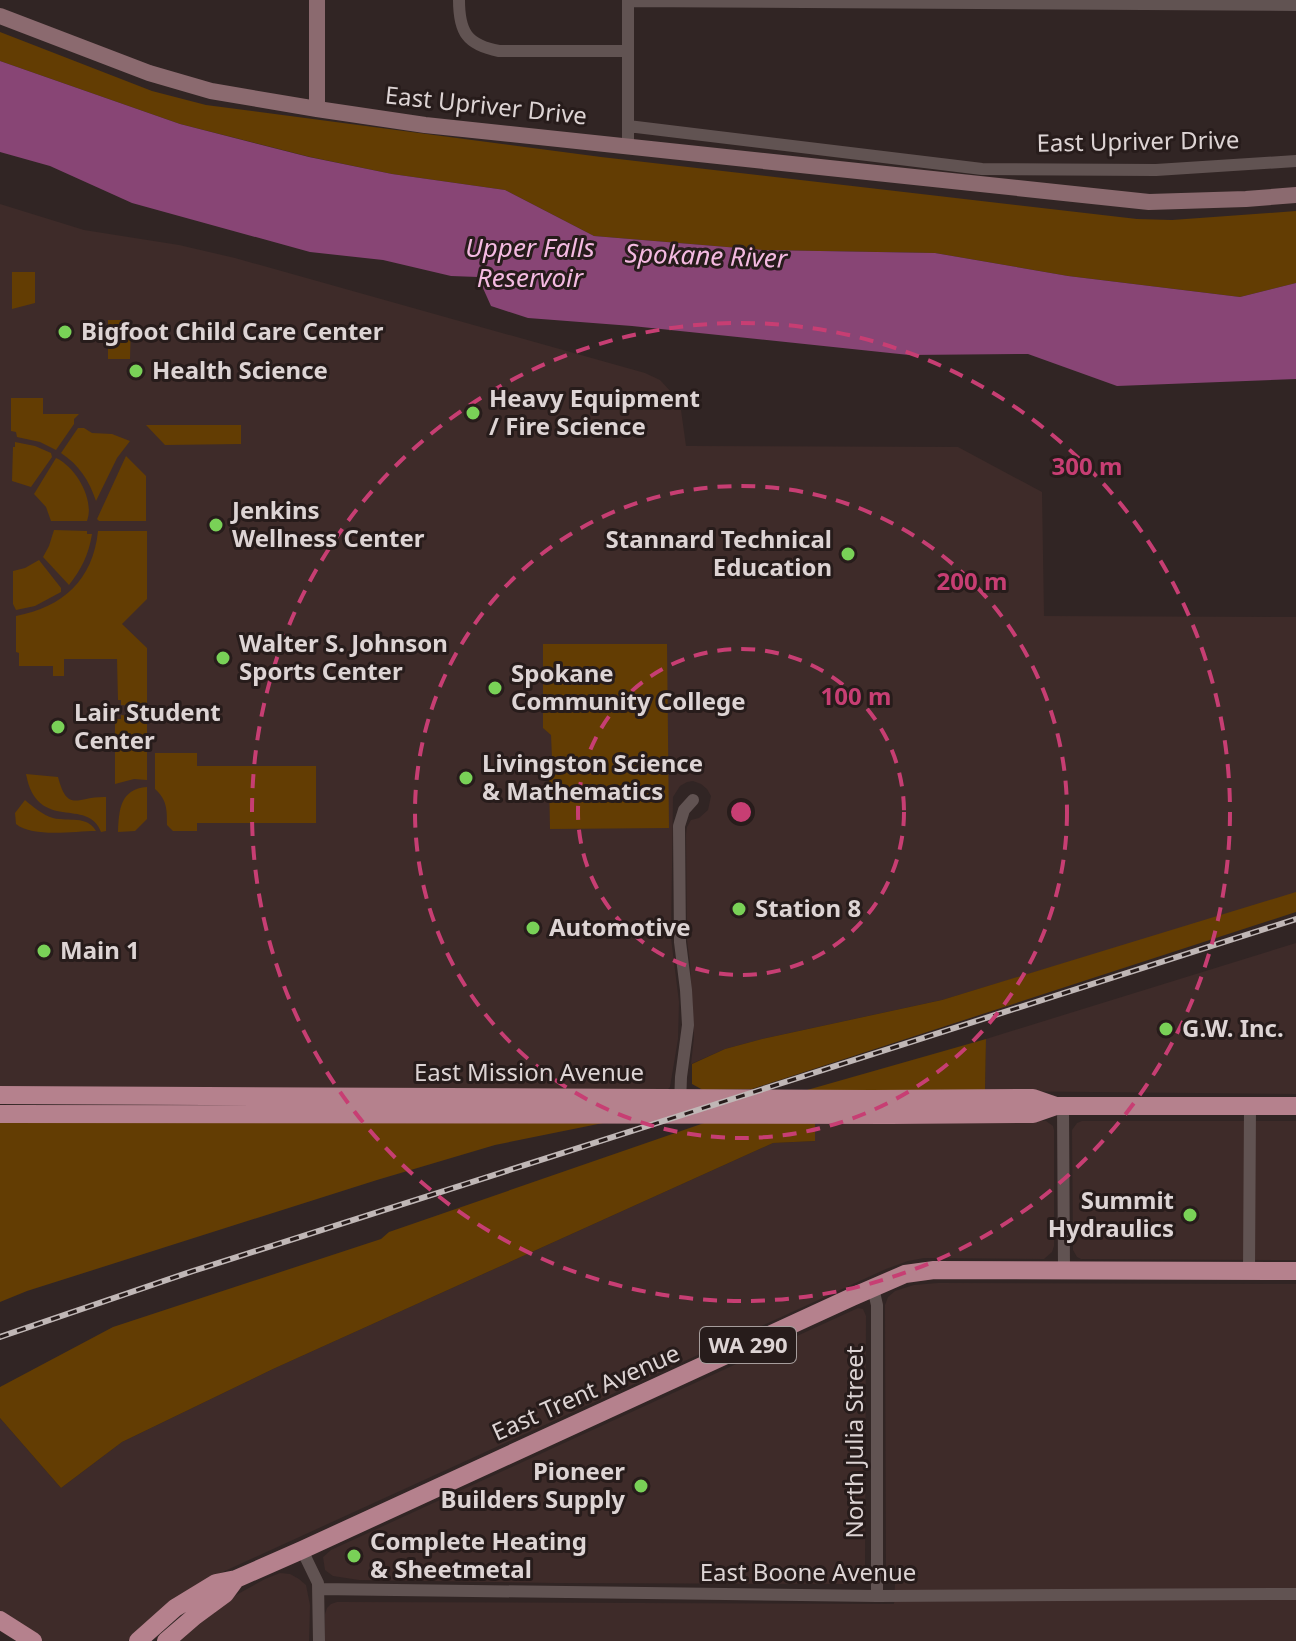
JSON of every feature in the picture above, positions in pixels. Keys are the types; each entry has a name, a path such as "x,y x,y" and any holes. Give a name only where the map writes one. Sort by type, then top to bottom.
{"main road":[{"name":"East Mission Avenue","path":"0,1095 680,1106"},
{"name":"East Mission Avenue","path":"0,1114 680,1106 857,1099 1033,1098 1060,1106 1296,1106"},
{"name":"East Trent Avenue","path":"138,1641 175,1608 216,1583 236,1579 302,1550 905,1274 927,1270 1296,1271"},
{"name":"East Trent Avenue","path":"166,1641 225,1594 236,1579"},
{"path":"3,1624 33,1641"}],"street":[{"path":"317,0 317,109"},
{"path":"459,0 462,30 472,42 485,49 628,51"},
{"path":"628,146 628,1 1296,5"},
{"name":"East Upriver Drive","path":"0,16 149,73 211,91 425,125 980,176 1296,161"},
{"name":"East Upriver Drive","path":"628,126 1149,202 1296,195"},
{"path":"680,1106 688,1025 680,942 679,826 684,810 693,800"},
{"path":"1060,1106 1064,1271"},
{"path":"1249,1271 1250,1106"},
{"name":"North Julia Street","path":"873,1288 877,1305 877,1596"},
{"path":"302,1550 319,1589 319,1641"},
{"name":"East Boone Avenue","path":"319,1589 877,1596 1296,1594"}],"shaded area":[{"path":"0,32 152,91 206,105 601,157 1137,219 1172,220 1296,211 1296,283 1240,297 1068,276 935,253 763,250 594,236 505,190 392,174 180,124 0,61"},
{"name":"Spokane Community College","path":"0,204 84,230 179,245 235,258 645,373 660,380 673,394 681,410 686,446 958,447 1042,492 1044,616 1296,617 1296,894 942,1000 762,1039 725,1049 691,1064 694,1037 687,940 686,834 691,820 708,810 711,796 701,784 693,781 680,786 673,797 671,938 679,1002 678,1039 670,1087 665,1092 0,1089"},
{"path":"12,272 35,272 35,303 12,309"},
{"path":"108,320 131,320 130,359 108,359"},
{"path":"11,398 43,398 43,414 79,414 56,450 40,442 17,437 16,432 11,431"},
{"path":"146,425 241,425 241,444 165,445"},
{"path":"78,428 92,433 112,434 130,441 117,458 96,501 83,474 61,453"},
{"path":"15,442 51,453 52,457 31,487 12,481"},
{"path":"126,456 146,476 146,521 99,521 97,519"},
{"path":"56,458 77,476 82,485 88,504 87,521 51,521 46,507 34,494"},
{"path":"54,530 87,531 87,534 92,534 84,561 69,585 43,557"},
{"path":"98,531 147,531 147,599 122,624 147,648 147,705 144,707 121,705 121,700 118,700 117,659 64,659 64,676 53,676 53,666 19,666 16,616 48,606 73,588 90,564"},
{"path":"39,560 61,592 35,606 16,610 13,604 13,571"},
{"path":"543,644 667,644 669,828 550,829 549,776 555,770 556,761 552,758 551,735 543,728"},
{"path":"121,715 147,720 147,780 134,779 115,784 115,719 121,719"},
{"path":"155,753 197,753 197,766 316,766 316,823 197,823 197,831 173,831 167,825 164,801 155,789"},
{"path":"26,774 58,777 70,799 106,797 106,831 101,832 85,816 51,809 41,803 32,792"},
{"path":"147,787 147,819 135,831 118,832 120,809 126,796"},
{"path":"25,800 49,817 83,821 96,831 43,832 23,828 16,824 15,813"},
{"path":"1296,892 1296,912 752,1089 703,1090 692,1084 692,1064 725,1049 942,1000"},
{"path":"1296,943 1296,1094 985,1091 986,1039"},
{"path":"986,1039 985,1091 800,1092"},
{"path":"0,1121 608,1122 495,1145 0,1302"},
{"path":"1046,1121 1054,1130 1054,1246 1044,1259 924,1258 886,1269 216,1575 165,1607 128,1641 42,1641 0,1614 0,1418 61,1488 122,1442 273,1369 773,1143 815,1141 815,1122"},
{"path":"1082,1121 1296,1121 1296,1260 1077,1257 1073,1250 1072,1130"},
{"path":"707,1122 815,1122 815,1141 773,1143 273,1369 122,1442 61,1488 0,1418 0,1387 113,1327 381,1239 389,1232"},
{"path":"1296,1284 1296,1641 325,1641 325,1614 331,1604 337,1602 894,1604 895,1584 886,1578 885,1305 895,1291 914,1285"},
{"path":"858,1308 863,1309 866,1316 865,1579 862,1582 359,1580 333,1576 325,1570 323,1557 331,1550"},
{"path":"280,1573 290,1574 306,1585 310,1605 309,1641 177,1641 218,1605"}],"water":[{"name":"Upper Falls Reservoir","path":"0,61 180,124 309,157 392,174 505,190 594,236 763,250 935,253 1068,276 1240,297 1296,283 1296,379 1117,386 1028,354 909,355 528,318 491,306 478,277 451,276 383,260 310,252 132,203 50,166 0,152"}],"railway":[{"path":"0,1337 193,1271 1296,919"}],"place":[{"name":"Bigfoot Child Care Center","path":"65,332"},
{"name":"Health Science","path":"136,371"},
{"name":"Heavy Equipment / Fire Science","path":"473,413"},
{"name":"Jenkins Wellness Center","path":"216,525"},
{"name":"Stannard Technical Education","path":"848,554"},
{"name":"Walter S. Johnson Sports Center","path":"223,658"},
{"name":"Spokane Community College","path":"495,688"},
{"name":"Lair Student Center","path":"58,727"},
{"name":"Livingston Science & Mathematics","path":"466,778"},
{"name":"Station 8","path":"739,909"},
{"name":"Automotive","path":"533,928"},
{"name":"Main 1","path":"44,951"},
{"name":"G.W. Inc.","path":"1166,1029"},
{"name":"Summit Hydraulics","path":"1190,1215"},
{"name":"Pioneer Builders Supply","path":"641,1486"},
{"name":"Complete Heating & Sheetmetal","path":"354,1556"}],"water label":[{"name":"Spokane River","path":"706,256"}]}
